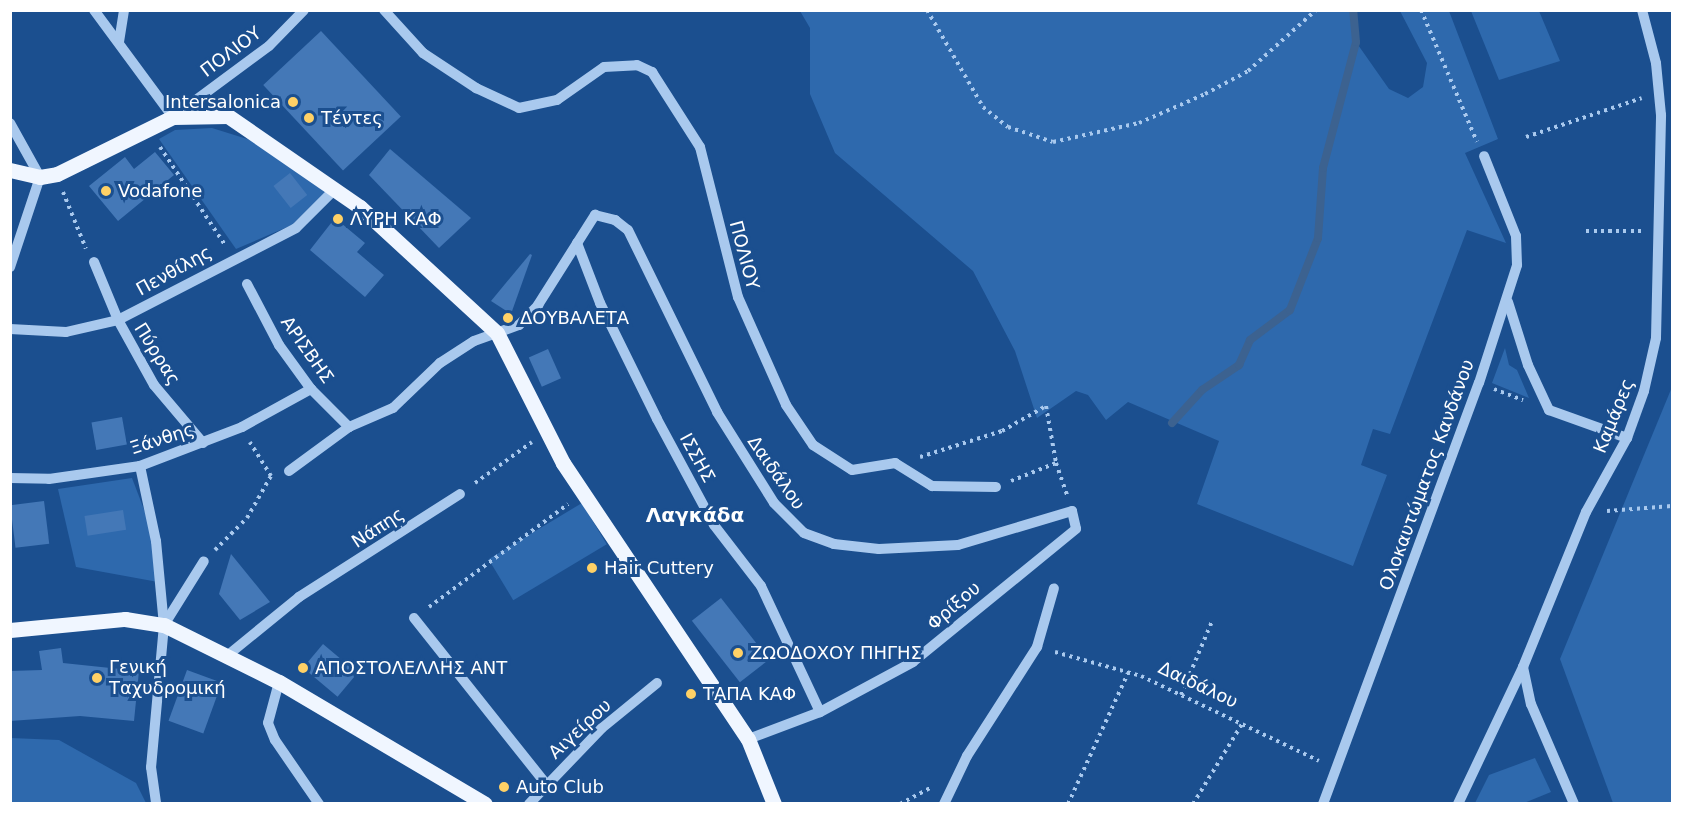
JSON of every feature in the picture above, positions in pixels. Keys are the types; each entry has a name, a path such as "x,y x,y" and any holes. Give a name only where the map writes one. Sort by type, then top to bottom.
{"main road":[{"path":"10,170 40,177 57,174 149,132 173,117 228,116 334,189 496,333 582,494 748,739 774,804"},
{"path":"10,630 125,619 164,625 279,682 485,804"}],"street":[{"path":"94,10 173,117"},
{"path":"119,42 124,10"},
{"name":"ΠΟΛΙΟΥ","path":"173,117 269,46 304,10"},
{"name":"ΠΟΛΙΟΥ","path":"384,10 423,53 476,88 519,108 557,100 604,67 637,65 652,72 700,147 738,297 786,405 813,445 852,470 895,463 932,486 996,487"},
{"name":"Καμάρες","path":"1458,804 1523,668 1586,512 1627,438 1656,338 1661,230 1660,100 1642,10"},
{"path":"10,123 40,177 10,267"},
{"name":"Ολοκαυτώματος Κανδάνου","path":"1323,804 1339,769 1479,383 1508,301 1517,265 1516,236 1484,156"},
{"name":"Πενθίλης","path":"10,329 66,332 118,320 233,258 296,228 334,189"},
{"name":"Δαιδάλου","path":"577,243 595,215 615,219 628,230 723,422 774,503 804,533 834,544 879,549 958,545 1072,510"},
{"path":"289,471 349,427 393,408 440,363 496,333 519,325 538,305 577,243"},
{"name":"ΙΣΣΗΣ","path":"577,243 600,303 657,419 714,525 761,586 820,712"},
{"name":"Πύρρας","path":"94,262 118,320 154,385 203,443"},
{"name":"ΑΡΙΣΒΗΣ","path":"247,284 279,345 311,389 349,427"},
{"path":"1508,301 1528,365 1549,410 1627,438"},
{"name":"Ξάνθης","path":"10,478 49,479 140,466 242,428 311,389"},
{"path":"140,466 156,541 164,625 151,767 156,804"},
{"name":"Νάπης","path":"228,655 299,597 460,494"},
{"name":"Φρίξου","path":"748,739 820,712 913,662 1076,529 1072,510"},
{"path":"164,625 204,561"},
{"path":"944,804 956,778 1037,647 1054,588"},
{"path":"414,618 546,784"},
{"path":"1523,668 1531,704 1574,804"},
{"path":"279,682 268,723 274,740 319,804"},
{"name":"Αιγείρου","path":"529,804 602,728 657,683"}],"path":[{"path":"927,10 983,107 1008,127 1053,142 1139,123 1204,94 1248,71 1316,10"},
{"path":"1421,10 1484,156"},
{"path":"1526,137 1641,98"},
{"path":"149,132 233,258"},
{"path":"57,174 74,227 94,262"},
{"path":"1586,231 1638,230"},
{"path":"1479,383 1549,410"},
{"path":"918,458 1002,431 1046,406 1056,463 1072,510"},
{"path":"204,561 247,518 271,476 242,428"},
{"path":"460,494 547,431"},
{"path":"996,487 1056,463"},
{"path":"414,618 582,494"},
{"path":"1586,512 1672,506"},
{"path":"1181,695 1213,619"},
{"name":"Δαιδάλου","path":"1037,647 1128,673 1181,695 1339,769"},
{"path":"1068,804 1128,673"},
{"path":"1193,804 1242,724"},
{"path":"900,804 956,778"}],"shaded area":[{"path":"800,11 1353,11 1356,42 1389,89 1408,98 1423,87 1427,63 1400,11 1449,11 1498,139 1465,153 1506,243 1467,230 1390,434 1373,429 1361,465 1387,475 1353,566 1197,504 1219,441 1128,402 1106,420 1088,395 1076,391 1037,418 1015,351 973,271 835,153 810,94 810,28"},
{"path":"1471,11 1539,11 1560,61 1499,80"},
{"path":"212,128 260,143 327,191 292,225 236,249 159,139 175,130"},
{"path":"1505,348 1509,365 1517,370 1529,398 1492,383"},
{"path":"1672,387 1672,803 1613,803 1560,659"},
{"path":"132,478 156,541 158,582 76,567 58,489"},
{"path":"582,503 607,544 513,600 489,559"},
{"path":"11,738 59,740 136,783 146,803 11,803"},
{"path":"1535,758 1551,792 1524,803 1475,803 1489,775"}],"building":[{"path":"321,31 401,117 343,170 263,85"},
{"path":"390,149 471,218 439,248 369,175"},
{"path":"155,152 174,175 118,221 89,186 125,157 134,169"},
{"path":"290,173 307,195 291,208 273,186"},
{"path":"335,218 365,243 357,252 384,275 365,297 310,250"},
{"path":"530,254 532,255 511,314 491,301"},
{"path":"548,349 561,378 542,387 529,358"},
{"path":"122,417 127,445 96,450 91,422"},
{"path":"44,501 49,544 15,548 10,505"},
{"path":"123,510 126,530 88,536 84,516"},
{"path":"231,554 270,602 240,620 219,594"},
{"path":"721,598 769,659 740,682 692,621"},
{"path":"323,644 357,673 338,697 303,668"},
{"path":"61,648 63,663 139,671 134,721 80,716 10,721 10,671 42,670 39,651"},
{"path":"187,670 222,683 203,733 169,721"}],"waterway":[{"path":"1172,423 1202,390 1239,365 1250,340 1290,310 1318,238 1323,168 1356,42 1353,10"}],"place":[{"name":"Intersalonica","path":"293,102"},
{"name":"Τέντες","path":"309,118"},
{"name":"Vodafone","path":"106,191"},
{"name":"ΛΥΡΗ ΚΑΦ","path":"338,219"},
{"name":"ΔΟΥΒΑΛΕΤΑ","path":"508,318"},
{"name":"Hair Cuttery","path":"592,568"},
{"name":"ΖΩΟΔΟΧΟΥ ΠΗΓΗΣ","path":"738,653"},
{"name":"ΑΠΟΣΤΟΛΕΛΛΗΣ ΑΝΤ","path":"303,668"},
{"name":"Γενική Ταχυδρομική","path":"97,678"},
{"name":"ΤΑΠΑ ΚΑΦ","path":"691,694"},
{"name":"Auto Club","path":"504,787"}],"district":[{"name":"Λαγκάδα","path":"695,515"}]}
